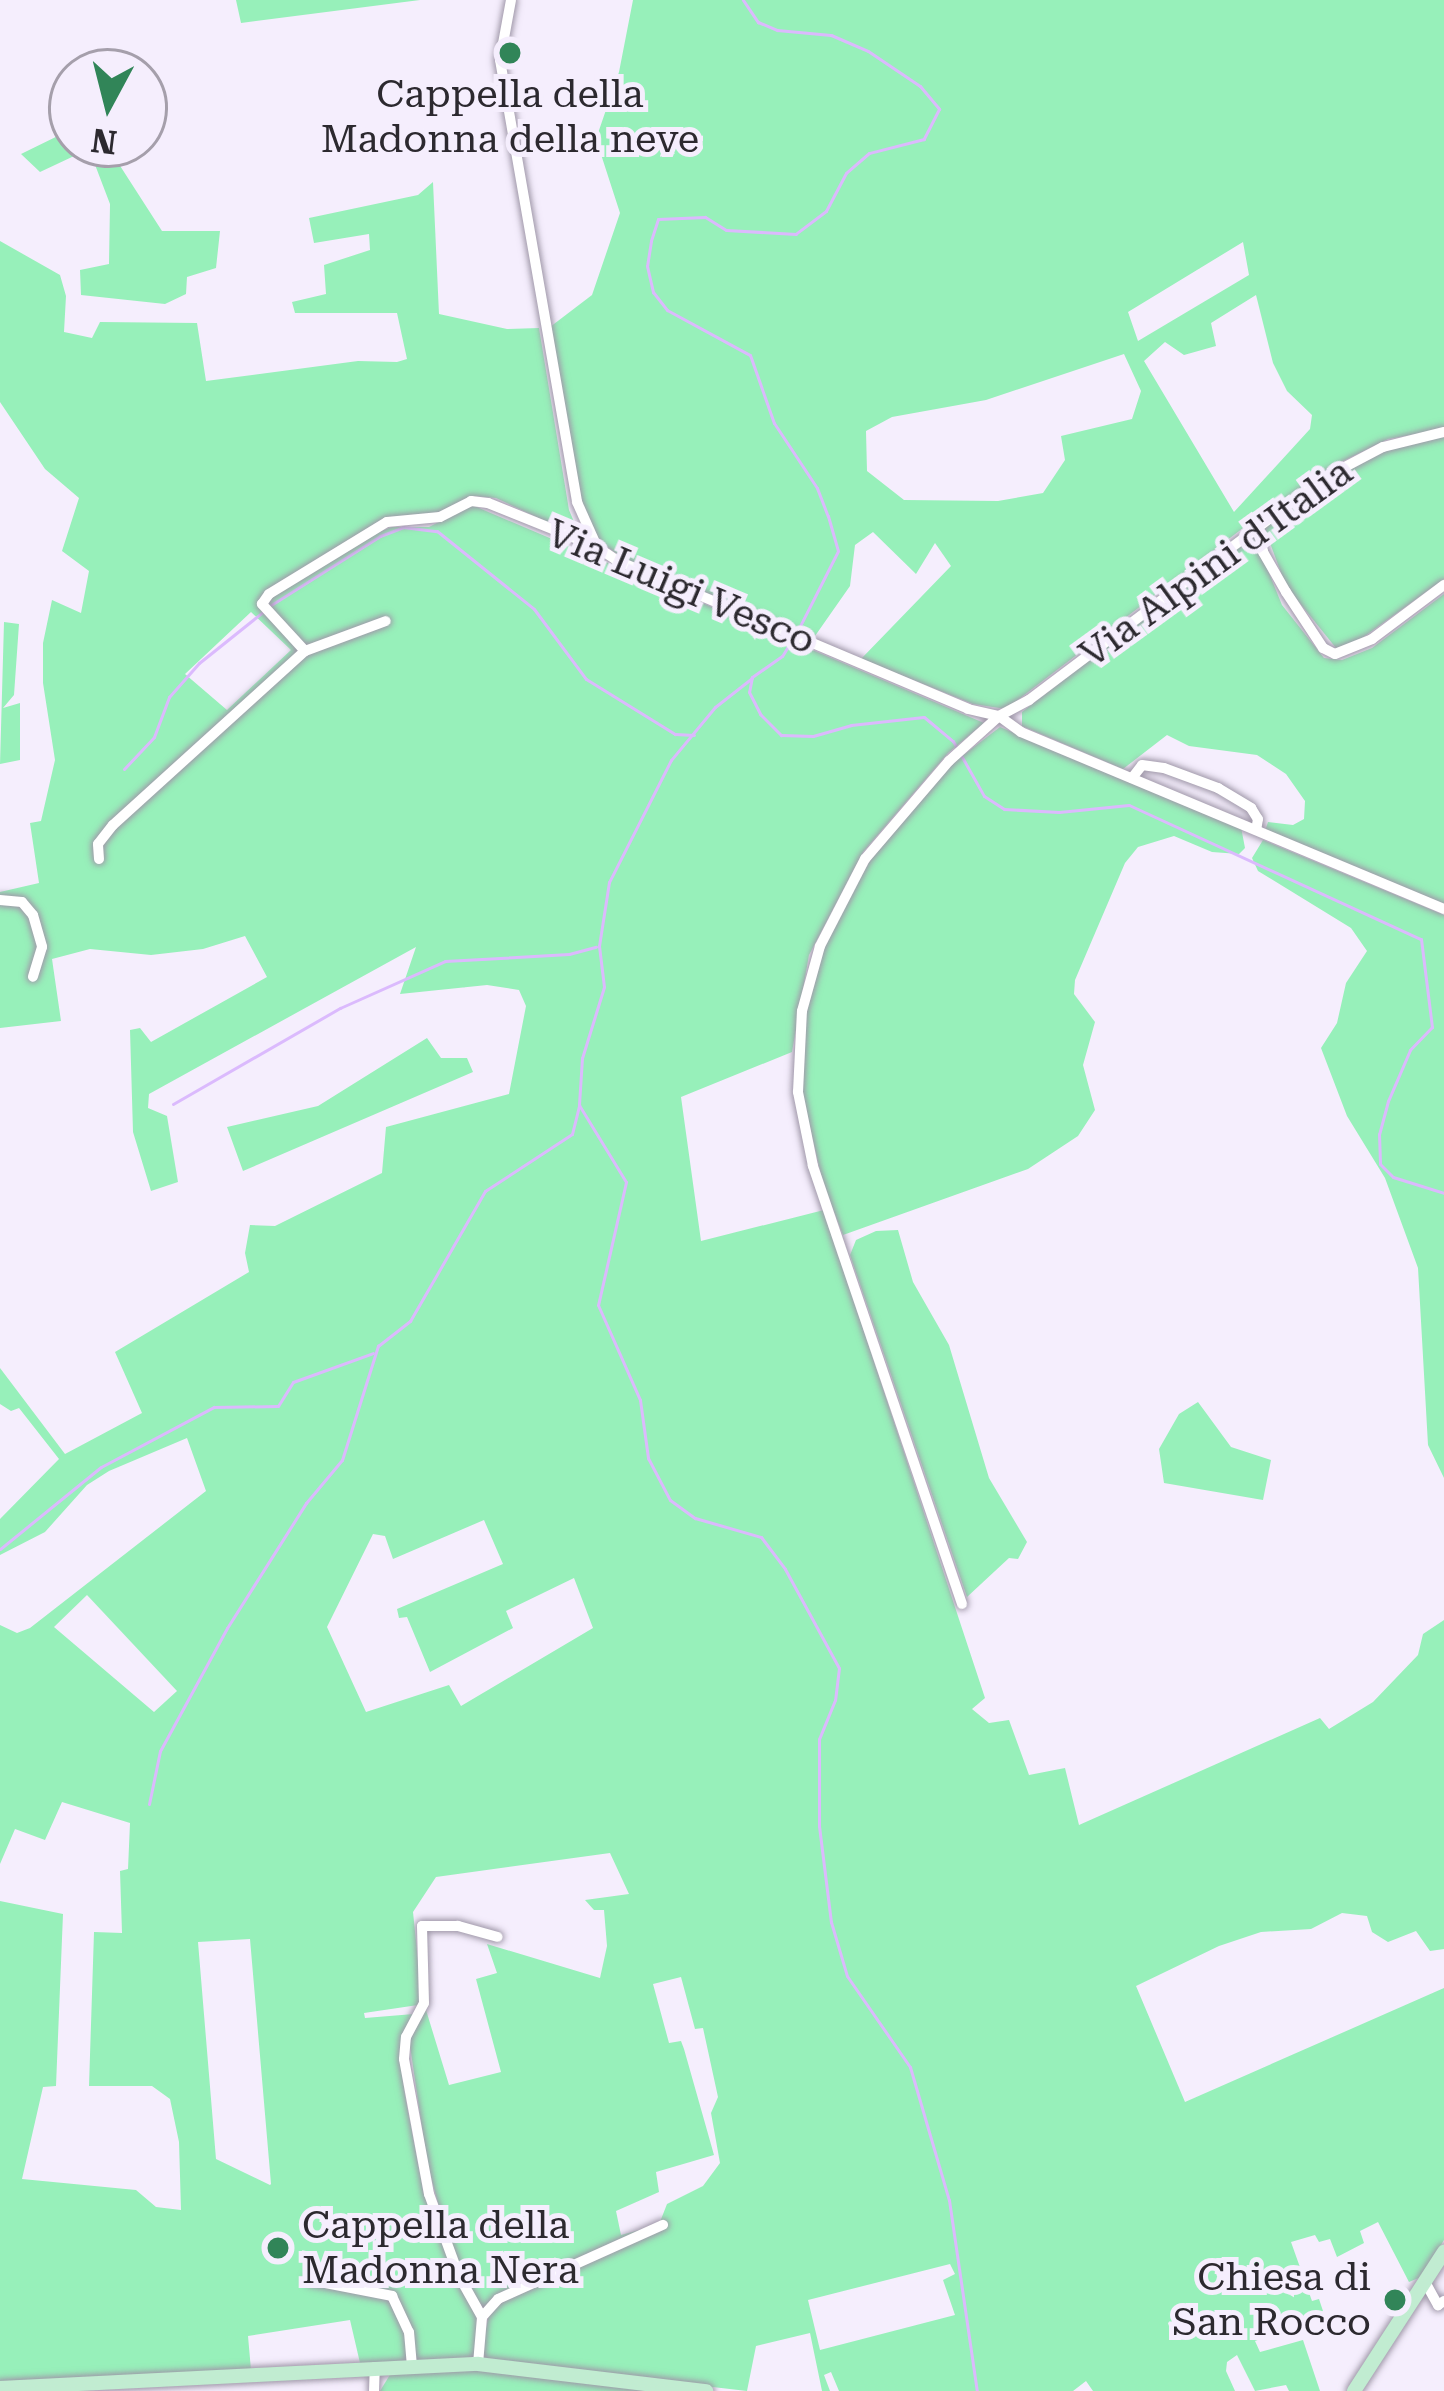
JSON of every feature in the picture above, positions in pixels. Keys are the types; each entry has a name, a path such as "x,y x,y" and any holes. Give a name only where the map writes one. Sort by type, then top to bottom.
{"main road":[{"path":"1354,2391 1444,2252"},
{"path":"0,2388 158,2385 375,2367 478,2364 706,2391"}],"street":[{"path":"511,0 500,59 577,502 596,547"},
{"name":"Via Alpini d'Italia","path":"962,1604 813,1166 799,1092 802,1011 820,946 865,860 950,761 999,716 1029,700 1322,479 1383,447 1444,432"},
{"name":"Via Luigi Vesco","path":"305,651 267,609 269,594 387,522 440,517 471,501 596,547 968,709 999,716 1022,732 1444,910"},
{"path":"1257,526 1264,552 1286,592 1323,649 1335,654 1372,639 1444,585"},
{"path":"99,860 98,844 113,825 305,651 386,621"},
{"path":"1132,778 1142,765 1218,788 1251,808 1258,819 1256,830"},
{"path":"0,900 22,902 33,915 42,947 33,977"},
{"path":"478,2364 482,2317 459,2276 429,2194 404,2059 406,2037 424,2003 422,1926 458,1926 498,1937"},
{"path":"482,2317 498,2299 663,2225"},
{"path":"310,2280 392,2296 409,2332 412,2365"},
{"path":"1424,2280 1438,2305 1444,2302"},
{"path":"374,2391 375,2367"}],"green space":[{"path":"236,0 420,0 241,23"},
{"path":"633,0 1444,0 1444,429 1388,439 1341,462 1247,525 1006,709 973,704 861,659 951,566 935,543 916,574 873,532 855,545 850,586 815,636 627,561 599,541 581,500 550,327 592,295 620,213 596,139 619,72","holes":["1243,242 1249,275 1138,341 1128,312","1256,295 1273,363 1287,391 1312,415 1310,429 1234,512 1144,361 1165,342 1184,355 1216,346 1211,323","1124,354 1141,391 1132,419 1061,436 1065,460 1043,493 998,501 904,500 867,471 866,431 892,417 986,400"]},
{"path":"48,141 49,168 40,172 21,154"},
{"path":"96,168 121,168 162,231 220,231 216,268 187,277 186,294 165,304 81,295 80,270 109,264 110,204"},
{"path":"433,182 439,314 507,329 539,328 569,510 581,538 496,498 473,496 434,515 381,520 261,599 371,535 392,527 429,527 472,505 984,723 948,753 863,852 809,955 792,1052 681,1097 701,1241 824,1210 985,1698 972,1709 989,1723 1009,1720 1029,1775 1065,1768 1079,1825 1320,1718 1329,1729 1373,1702 1418,1655 1423,1634 1444,1620 1444,1949 1430,1951 1416,1931 1388,1942 1372,1932 1367,1916 1342,1913 1311,1929 1261,1932 1219,1946 1136,1986 1185,2102 1444,1988 1444,2240 1421,2277 1409,2282 1378,2222 1360,2231 1364,2243 1337,2257 1330,2239 1319,2242 1315,2235 1291,2242 1312,2301 1319,2299 1323,2311 1280,2324 1281,2331 1255,2341 1260,2352 1303,2340 1320,2391 1289,2391 1286,2385 1255,2391 1237,2355 1227,2362 1226,2371 1235,2391 1093,2391 1086,2381 1073,2391 839,2391 831,2372 824,2375 830,2391 822,2391 810,2333 756,2346 747,2391 480,2360 490,2308 667,2225 660,2222 667,2204 703,2186 720,2163 711,2113 718,2097 703,2028 695,2029 681,1977 653,1984 669,2043 681,2041 684,2049 714,2155 656,2172 659,2192 616,2211 621,2235 654,2226 498,2297 481,2312 450,2248 427,2162 409,2039 426,2010 449,2085 501,2072 476,1979 497,1973 487,1944 600,1978 607,1946 604,1910 594,1910 585,1900 629,1894 610,1853 436,1877 413,1912 422,1999 418,2005 364,2013 365,2018 414,2014 400,2056 405,2095 424,2195 478,2320 474,2359 360,2363 350,2320 248,2336 251,2370 0,2384 0,1901 63,1914 56,2086 43,2087 22,2179 136,2190 156,2207 181,2210 179,2142 170,2099 152,2086 89,2086 94,1932 122,1933 120,1871 128,1869 130,1823 62,1802 45,1840 15,1829 0,1864 0,1625 17,1633 30,1628 206,1491 187,1438 109,1471 87,1485 45,1532 0,1555 0,1519 59,1459 19,1408 11,1411 0,1404 0,1368 65,1454 142,1413 115,1352 249,1272 245,1253 250,1225 275,1226 382,1173 386,1127 509,1094 526,1006 519,990 487,985 400,994 416,947 149,1094 148,1108 167,1116 178,1182 151,1191 133,1132 130,1030 140,1028 151,1042 267,977 245,936 203,949 151,955 90,949 52,959 61,1021 0,1028 0,892 39,883 30,823 41,821 55,760 43,683 43,643 52,600 81,613 89,571 62,551 79,498 45,469 0,402 0,241 60,275 66,296 64,332 92,338 100,322 197,323 206,381 358,361 397,362 407,359 397,313 295,313 292,302 326,294 324,265 370,250 369,234 314,243 309,218 418,195","holes":["251,612 291,650 227,710 185,674","484,1520 503,1564 397,1609 399,1618 407,1617 430,1672 513,1628 506,1611 574,1578 593,1628 461,1706 449,1685 366,1712 327,1627 373,1534 385,1536 393,1559","87,1595 177,1691 154,1712 54,1627","250,1939 271,2184 216,2159 198,1942","950,2264 955,2274 943,2280 955,2315 820,2350 808,2300"]},
{"path":"1425,437 1444,437 1444,579 1351,646 1336,648 1286,586 1264,527 1348,465"},
{"path":"1253,534 1282,605 1324,658 1342,660 1372,648 1444,594 1444,904 1265,831 1268,822 1293,825 1304,819 1305,801 1286,774 1257,755 1189,746 1167,735 1123,769 1022,726 1022,712"},
{"path":"4,622 19,624 14,695 3,708 20,703 20,760 0,764"},
{"path":"1000,727 1241,827 1245,848 1239,854 1212,852 1174,836 1138,847 1125,863 1075,980 1074,994 1095,1022 1083,1065 1095,1110 1078,1136 1028,1169 843,1235 823,1183 801,1089 805,1016 822,947 871,859 953,763"},
{"path":"1263,840 1444,915 1444,1478 1428,1445 1418,1268 1385,1178 1347,1116 1321,1048 1337,1023 1346,983 1367,951 1351,928 1258,871 1252,858"},
{"path":"427,1038 441,1058 467,1058 473,1072 243,1171 227,1127 318,1106"},
{"path":"898,1230 913,1282 949,1345 989,1478 1027,1542 1018,1559 1009,1558 967,1597 850,1255 856,1240 876,1231"},
{"path":"1198,1402 1231,1447 1271,1460 1263,1500 1164,1483 1159,1449 1179,1414"},
{"path":"477,2368 654,2391 380,2391 391,2373"}],"waterway":[{"path":"743,0 758,22 777,30 831,35 868,51 920,86 939,109 924,139 869,153 846,173 826,211 796,234 726,230 705,217 658,219 651,241 647,266 653,292 667,310 750,355 774,423 817,488 828,516 838,551 798,630"},
{"path":"271,605 380,536 403,527 437,531 534,609 586,679 675,734 694,735"},
{"path":"124,769 154,737 169,697 199,663 264,611"},
{"path":"793,638 782,656 752,677 749,692 760,714 781,735 813,736 851,725 924,717 953,741 984,796 1004,809 1059,812 1129,805 1421,939 1432,1027 1410,1050 1388,1101 1379,1134 1380,1164 1393,1177 1444,1193"},
{"path":"752,678 715,707 671,760 609,882 599,946 604,987 582,1058 579,1105 626,1182 598,1305 640,1400 648,1458 670,1500 695,1518 761,1537 785,1569 839,1668 835,1700 819,1739 819,1826 831,1922 847,1976 910,2067 949,2200 977,2391"},
{"path":"173,1104 340,1008 445,961 569,954 596,947"},
{"path":"149,1804 160,1751 227,1628 306,1503 342,1460 378,1346 410,1321 485,1191 572,1134 579,1105"},
{"path":"0,1549 101,1467 214,1407 278,1406 293,1382 373,1353"}],"place":[{"name":"Cappella della Madonna della neve","path":"510,53"},
{"name":"Cappella della Madonna Nera","path":"278,2248"},
{"name":"Chiesa di San Rocco","path":"1395,2300"}]}
